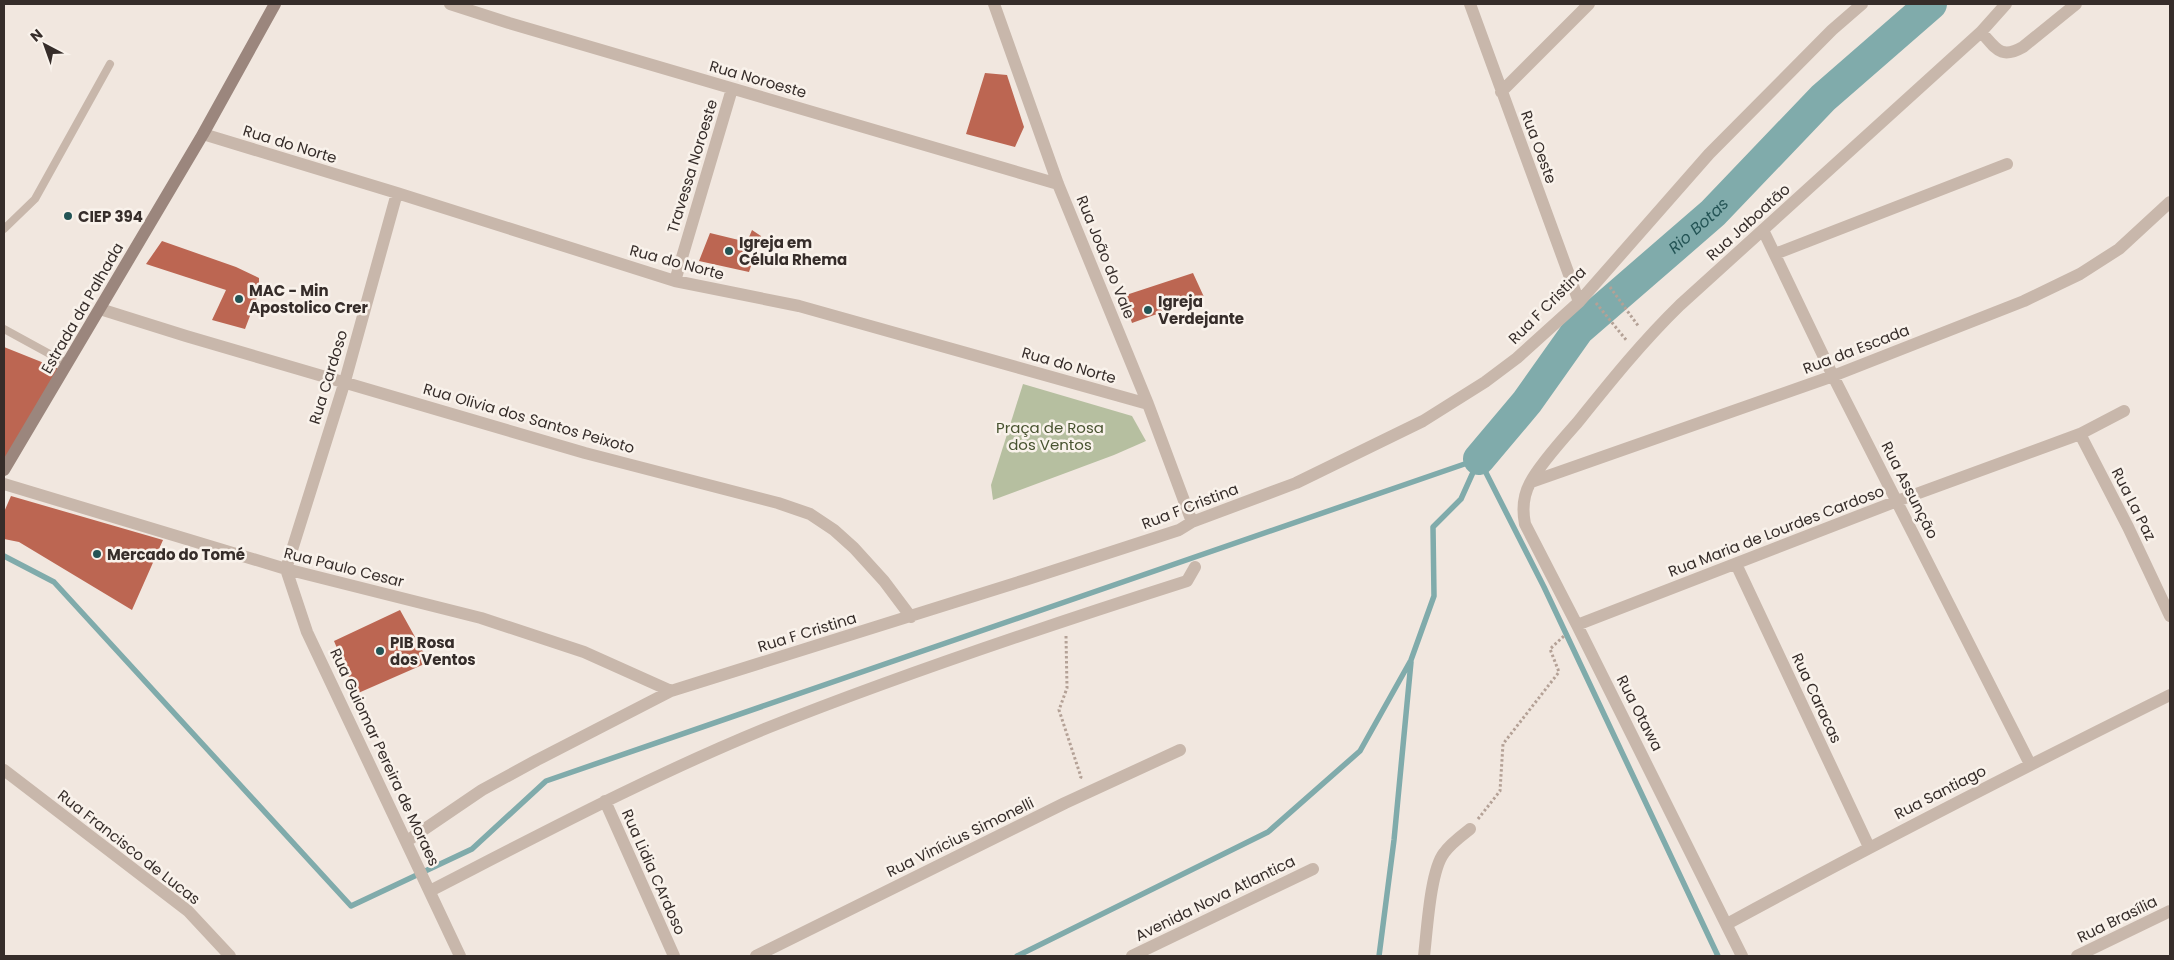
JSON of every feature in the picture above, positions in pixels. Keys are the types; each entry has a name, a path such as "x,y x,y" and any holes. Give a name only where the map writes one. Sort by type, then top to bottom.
{"main road":[{"name":"Estrada da Palhada","path":"4,470 203,134 275,4"}],"street":[{"name":"Rua Noroeste","path":"450,4 1058,184"},
{"name":"Rua João do Vale","path":"994,4 1058,184 1148,404 1192,522"},
{"name":"Rua Oeste","path":"1470,4 1579,302"},
{"path":"1502,92 1589,4"},
{"name":"Rua F Cristina","path":"409,846 482,790 672,691 911,617 1178,530 1192,522 1296,483 1423,421 1485,382 1517,358 1579,302 1710,154 1832,30 1862,4"},
{"name":"Rua Jaboatão","path":"1531,482 1569,432 1646,338 1981,32 2006,4"},
{"path":"1981,32 1999,52 2007,54 2015,52 2076,4"},
{"name":"Travessa Noroeste","path":"675,281 732,88"},
{"name":"Rua do Norte","path":"203,134 397,192 675,281 799,306 1148,404"},
{"path":"1775,254 2006,164"},
{"name":"Rua Cardoso","path":"286,570 345,381 397,192"},
{"name":"Rua da Escada","path":"1531,482 1833,376 2052,288 2080,274 2119,248 2170,202"},
{"name":"Rua Assunção","path":"1764,230 1833,376 2030,764"},
{"name":"Rua Olivia dos Santos Peixoto","path":"100,309 576,450 778,503 810,514 834,530 854,548 884,581 911,617"},
{"name":"Rua Maria de Lourdes Cardoso","path":"1578,625 1897,501 2080,434 2124,410"},
{"name":"Rua La Paz","path":"2080,434 2128,526 2170,616"},
{"name":"Rua Otawa","path":"1531,482 1524,500 1525,524 1578,625 1728,924 1742,956"},
{"name":"Rua Paulo Cesar","path":"4,484 286,570 482,618 584,652 672,691"},
{"name":"Rua Caracas","path":"1736,564 1869,847"},
{"path":"428,887 605,801 766,729 1066,620 1187,581 1195,567"},
{"name":"Rua Guiomar Pereira de Moraes","path":"286,570 307,632 460,956"},
{"name":"Rua Santiago","path":"1728,924 1869,847 2030,764 2170,695"},
{"name":"Rua Vinícius Simonelli","path":"756,956 1064,804 1180,750"},
{"name":"Rua Francisco de Lucas","path":"4,770 188,911 230,956"},
{"name":"Rua Lidia CArdoso","path":"605,801 674,956"},
{"path":"1424,956 1438,865 1443,854 1470,829"},
{"name":"Avenida Nova Atlantica","path":"1132,956 1313,868"},
{"name":"Rua Brasília","path":"2077,956 2170,911"}],"lane":[{"path":"4,228 35,199 110,64"},
{"path":"4,329 68,364"}],"path":[{"path":"1601,275 1632,318"},
{"path":"1592,297 1624,338"},
{"path":"1064,804 1081,777 1059,710 1067,688 1066,620"},
{"path":"1470,829 1500,790 1503,744 1559,672 1550,649 1578,625"}],"green space":[{"name":"Praça de Rosa dos Ventos","path":"1023,384 1132,416 1146,441 1114,455 993,500 991,485"}],"building":[{"path":"985,73 1007,75 1024,127 1015,147 966,134"},
{"name":"Igreja em Célula Rhema","path":"752,230 761,236 749,272 699,261 710,233 747,242"},
{"path":"162,241 236,267 259,278 259,292 245,329 212,320 226,290 146,264"},
{"name":"Igreja Verdejante","path":"1193,273 1204,297 1132,323 1123,296"},
{"path":"4,347 59,369 4,465"},
{"name":"Mercado do Tomé","path":"11,496 163,540 132,610 19,542 4,539 4,512"},
{"name":"PIB Rosa dos Ventos","path":"400,610 429,662 356,694 334,641"}],"waterway":[{"name":"Rio Botas","path":"1479,459 1527,402 1578,330 1713,213 1823,98 1931,4"},
{"path":"1479,459 1544,587 1718,956"},
{"path":"4,556 54,582 351,906 472,849 546,781 1479,459"},
{"path":"1017,956 1268,832 1360,751 1411,660 1434,596 1433,527 1461,499 1479,459"},
{"path":"1379,956 1394,840 1411,662"}],"place":[{"name":"CIEP 394","path":"68,216"},
{"name":"Igreja em Célula Rhema","path":"729,251"},
{"name":"MAC - Min Apostolico Crer","path":"239,299"},
{"name":"Igreja Verdejante","path":"1148,310"},
{"name":"Mercado do Tomé","path":"97,554"},
{"name":"PIB Rosa dos Ventos","path":"380,651"}]}
